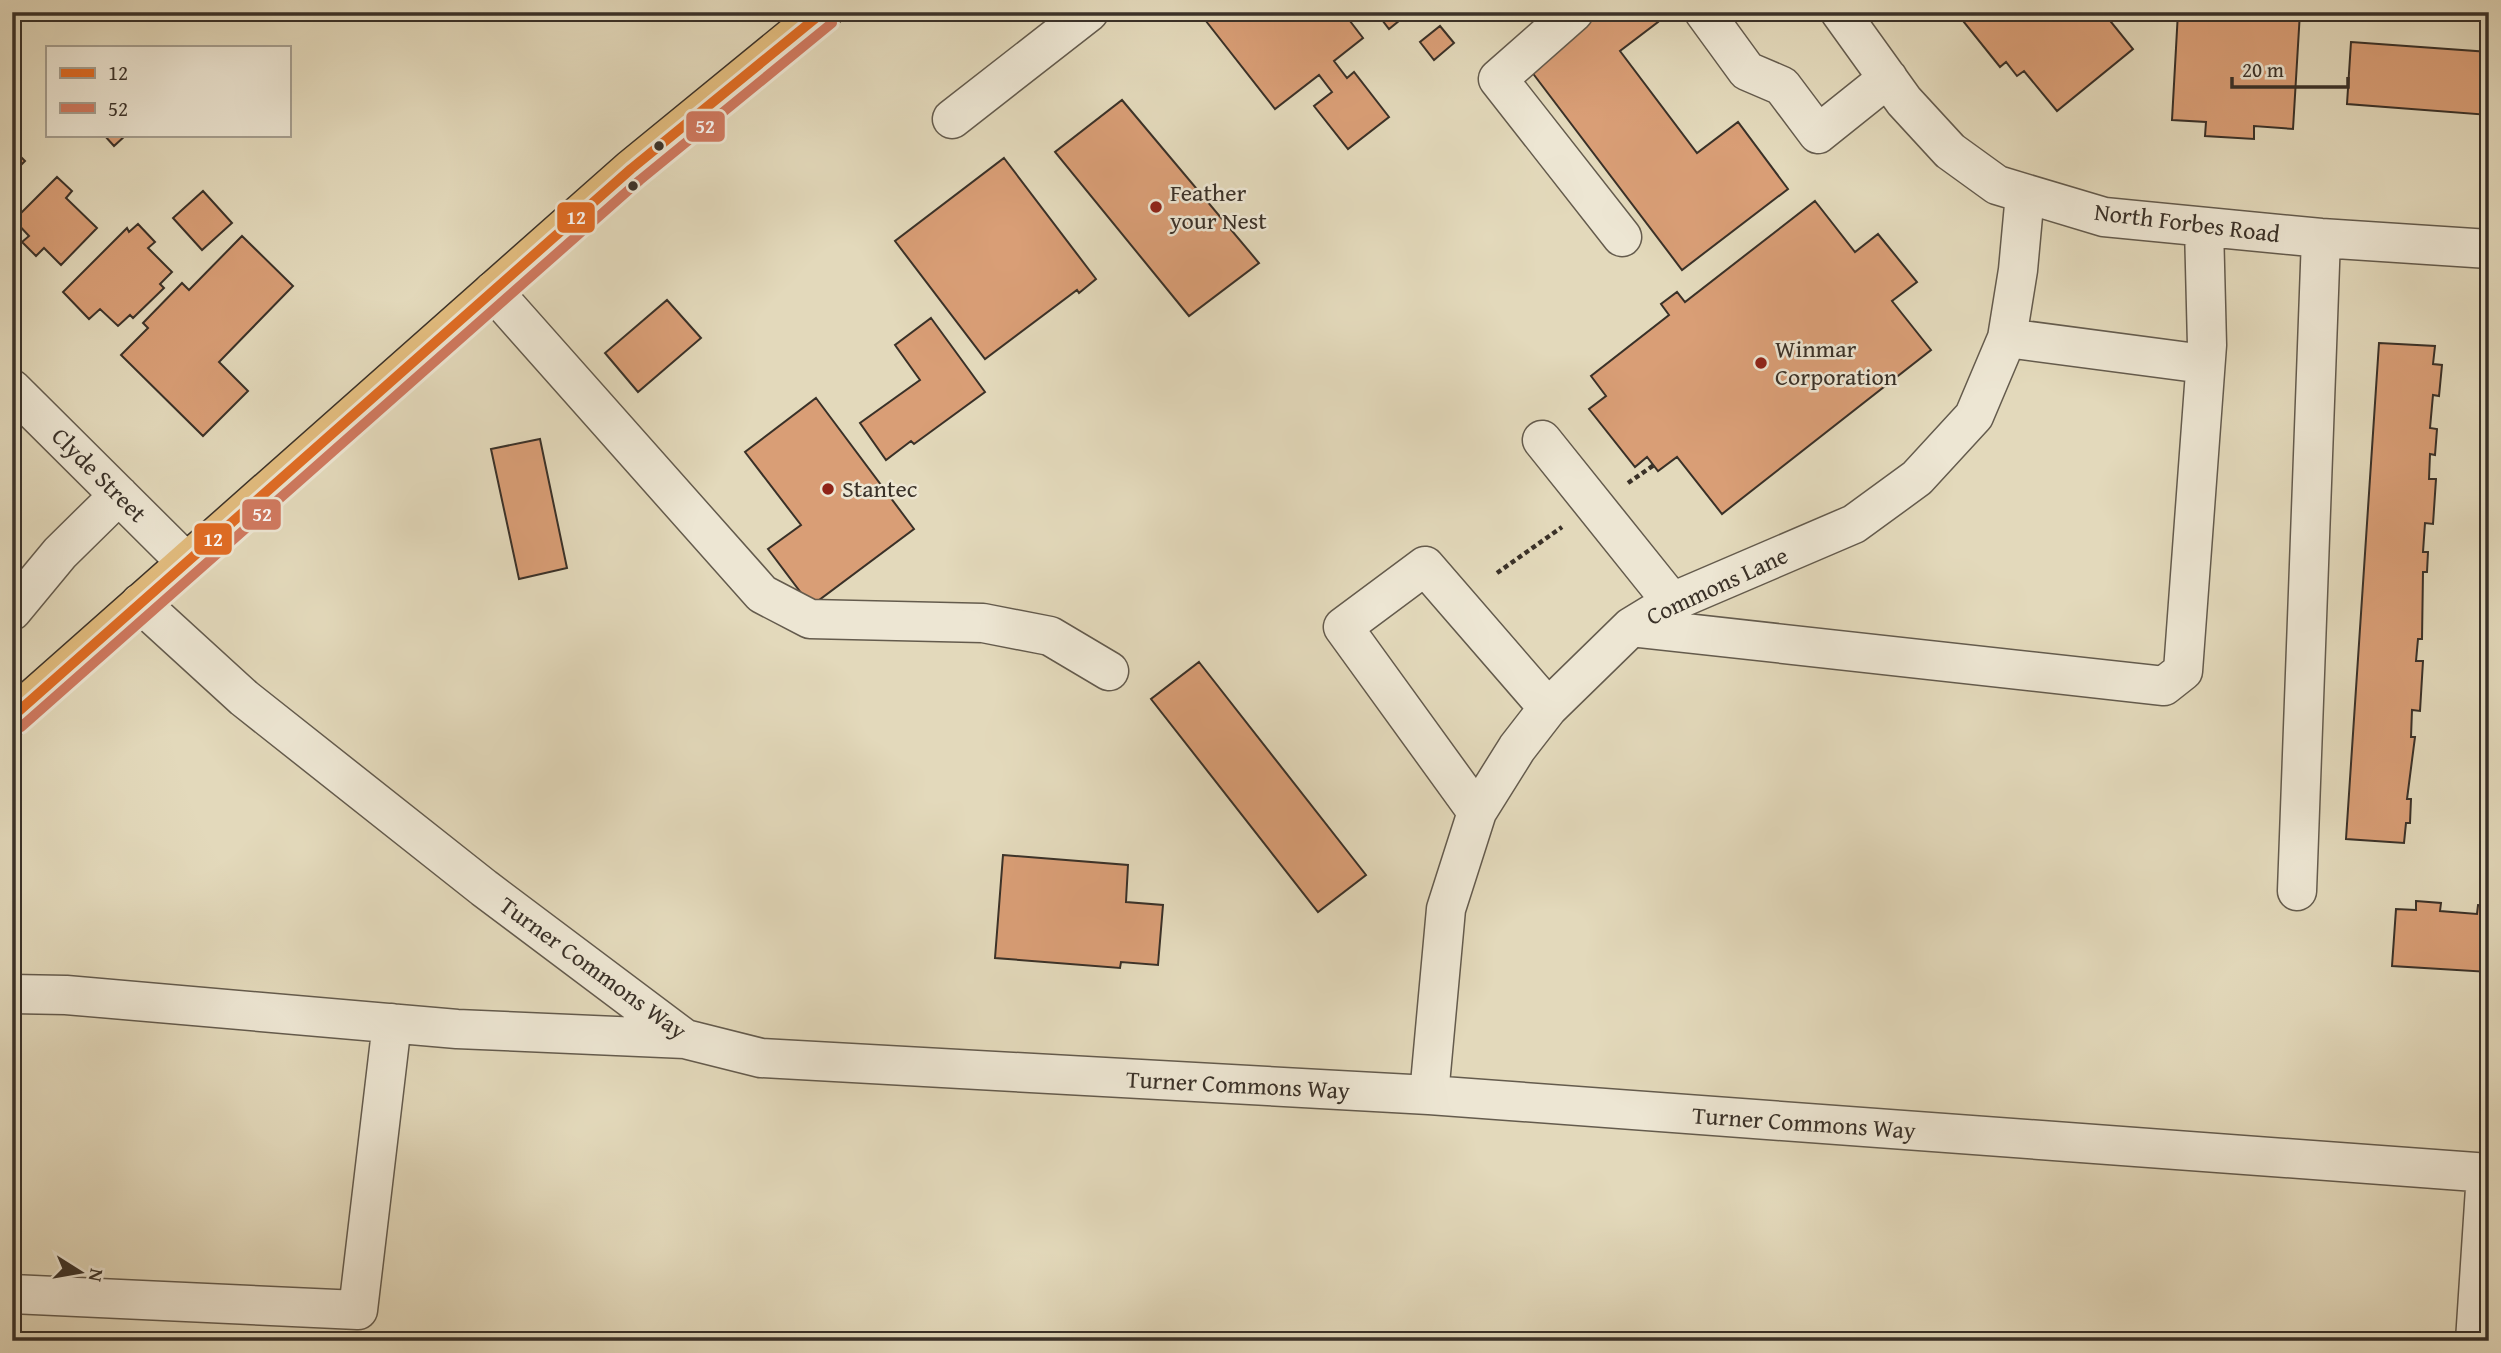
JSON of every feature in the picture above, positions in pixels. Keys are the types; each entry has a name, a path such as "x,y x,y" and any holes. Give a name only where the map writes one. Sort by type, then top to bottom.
{"main road":[{"path":"12,717 663,141 823,12"}],"street":[{"path":"952,119 1089,12"},
{"path":"1574,12 1498,79 1622,237"},
{"path":"1704,12 1747,71 1782,86 1818,134 1888,78"},
{"name":"North Forbes Road","path":"1840,12 1888,78 1950,151 1997,185 2104,217 2320,238 2489,249"},
{"name":"Commons Lane","path":"1429,1095 1446,909 1477,812 1517,748 1548,708 1631,627 1672,601 1854,524 1917,478 1974,416 2007,338 2018,270 2025,194"},
{"path":"1631,627 2164,686 2182,671 2204,363 2204,226"},
{"path":"2297,891 2320,238"},
{"path":"493,291 762,594 810,619 983,623 1050,636 1109,670"},
{"path":"2007,338 2204,363"},
{"name":"Clyde Street","path":"12,389 186,562"},
{"path":"1542,440 1672,601"},
{"path":"12,611 60,553 119,495"},
{"path":"1477,812 1343,627 1425,566 1548,708"},
{"name":"Turner Commons Way","path":"140,604 244,698 484,888 685,1039 761,1058 1429,1095 2488,1173"},
{"path":"12,994 66,995 457,1029 685,1039"},
{"path":"12,1294 358,1310 391,1023"},
{"path":"2475,1341 2488,1173"}],"path":[{"path":"1497,573 1555,531"}],"building":[{"path":"1207,12 1343,12 1363,38 1334,61 1347,78 1354,72 1389,117 1348,149 1314,106 1332,92 1319,75 1275,109 1202,16"},
{"path":"1376,12 1410,12 1389,29"},
{"path":"1592,12 1650,12 1658,22 1620,51 1697,153 1738,122 1788,189 1682,270 1525,63"},
{"path":"1974,12 2103,12 2133,49 2057,111 2024,71 2017,76 2006,62 2000,67 1963,21"},
{"path":"2178,12 2300,12 2293,129 2254,126 2254,139 2205,136 2206,122 2172,120"},
{"path":"1440,26 1454,43 1434,60 1420,42"},
{"path":"2351,42 2489,52 2489,115 2347,104"},
{"name":"Feather your Nest","path":"1122,100 1259,263 1189,316 1055,152"},
{"path":"105,136 125,136 114,146"},
{"path":"12,148 25,161 12,174"},
{"path":"1004,158 1096,279 1079,293 1077,290 985,359 895,241"},
{"path":"57,177 72,191 66,198 97,228 61,265 44,248 36,256 22,242 29,236 14,220"},
{"path":"203,191 232,223 202,250 173,218"},
{"name":"Winmar Corporation","path":"1815,201 1855,252 1878,234 1917,282 1892,301 1931,350 1722,514 1677,457 1658,471 1647,457 1635,467 1589,409 1606,396 1591,376 1669,315 1661,304 1677,292 1685,302"},
{"path":"138,224 155,242 148,248 172,272 160,284 164,288 133,318 130,315 118,326 100,309 89,319 63,292 127,228 129,232"},
{"path":"242,236 293,286 219,362 248,391 203,436 121,355 148,328 143,323 182,283 189,290"},
{"path":"667,300 701,338 638,392 605,353"},
{"path":"931,318 985,392 914,444 911,441 886,460 860,423 920,380 895,345"},
{"path":"2379,343 2435,346 2433,364 2442,365 2439,396 2433,395 2430,428 2437,429 2435,455 2430,454 2429,479 2436,479 2433,524 2425,523 2423,552 2428,552 2427,572 2423,572 2422,639 2418,639 2416,661 2423,661 2420,711 2412,710 2411,737 2415,737 2407,799 2411,799 2410,823 2406,823 2404,843 2346,839"},
{"name":"Stantec","path":"816,398 914,529 811,606 768,549 801,525 745,452"},
{"path":"540,439 567,568 519,579 491,449"},
{"path":"1199,662 1366,875 1318,912 1151,699"},
{"path":"1003,855 1128,865 1126,902 1163,905 1158,965 1121,962 1120,968 995,958"},
{"path":"2416,901 2441,903 2440,911 2477,914 2478,905 2489,906 2489,972 2392,966 2396,909 2416,910"}],"transit line":[{"name":"12","path":"12,717 631,169 823,12"},
{"name":"52","path":"21,727 640,180 832,23"}],"place":[{"name":"Feather your Nest","path":"1156,207"},
{"name":"Winmar Corporation","path":"1761,363"},
{"name":"Stantec","path":"828,489"}]}
